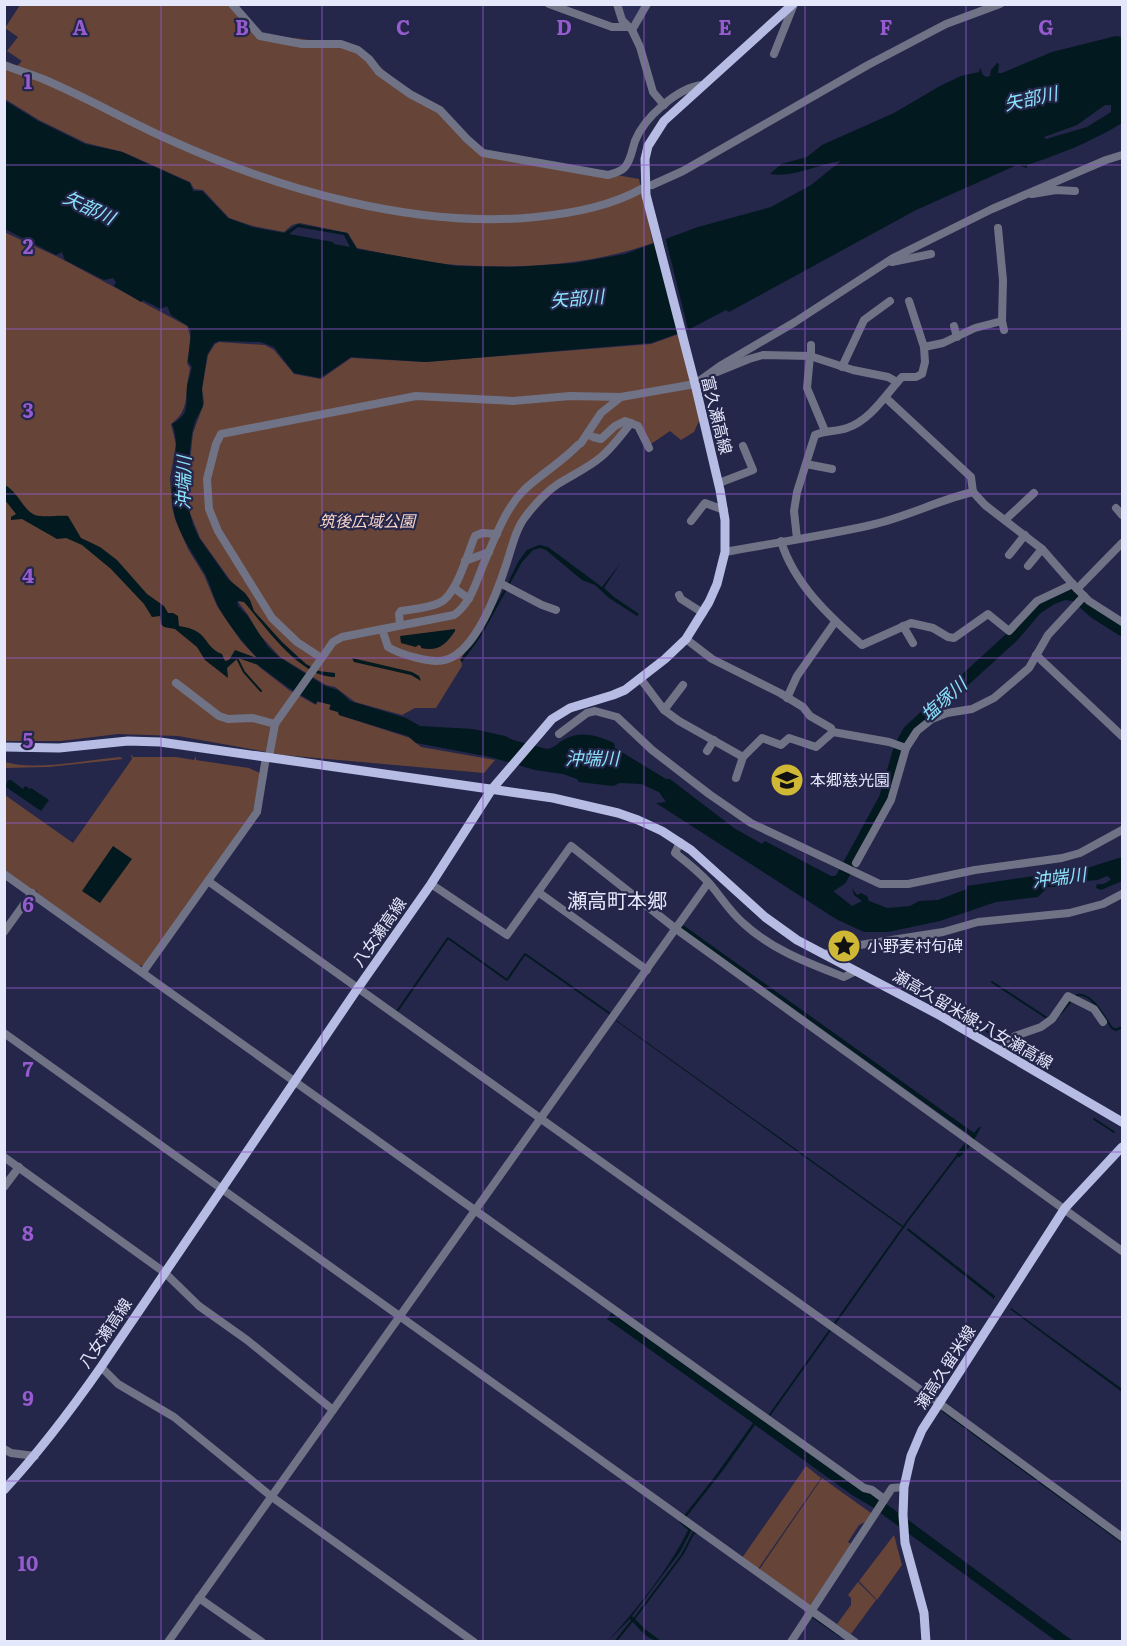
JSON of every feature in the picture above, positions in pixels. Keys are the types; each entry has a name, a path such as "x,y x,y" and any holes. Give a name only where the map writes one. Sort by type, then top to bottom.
{"main road":[{"name":"富久瀬高線","path":"492,789 552,719 570,708 619,693 665,659 686,639 703,613 717,584 725,552 719,483 648,189 645,159 651,139 664,121 794,4"},
{"path":"4,747 59,748 94,743 139,741 182,744 492,789"},
{"name":"瀬高久留米線;八女瀬高線","path":"492,789 553,798 618,813 662,831 698,856 765,917 797,940 940,1016 1122,1122"},
{"name":"八女瀬高線","path":"4,1490 70,1412 358,988 432,884 492,789"},
{"name":"瀬高久留米線","path":"926,1641 924,1613 905,1543 903,1515 904,1487 915,1447 922,1430 1065,1208 1122,1147"}],"street":[{"path":"232,4 260,36 302,44 341,44 358,50 379,72 410,94 440,110 475,147 492,156 608,176 623,170 629,161 635,140 646,122 664,105 693,86 702,85"},
{"path":"549,4 612,27 630,28"},
{"path":"617,4 622,20 630,28 640,47 653,92 664,105"},
{"path":"630,28 647,4"},
{"path":"774,54 794,4"},
{"path":"4,65 41,79 171,140 261,177 388,209 455,218 508,219 589,209 648,189 868,65 946,24 1000,4"},
{"path":"707,376 886,262 1029,193 1122,155"},
{"path":"1029,193 1035,195 1056,190 1075,192"},
{"path":"998,228 1004,280 1002,321 1004,330"},
{"path":"886,262 931,254"},
{"path":"842,367 864,321 890,300"},
{"path":"797,539 794,511 797,492 815,435 825,431 849,428 886,398 902,377 916,377 921,374 925,362 924,347 909,301"},
{"path":"924,347 957,337 975,328 1002,321"},
{"path":"954,326 957,337"},
{"path":"811,345 807,388 825,431"},
{"path":"320,657 297,642 272,618 218,531 209,509 207,479 216,444 221,434 416,396 513,401 570,396 621,397 707,376 763,355 811,356 897,382"},
{"path":"143,972 257,812 275,724 320,657 333,642 342,637 454,615 462,609 469,599 513,502 524,490 567,457 580,444 601,413 621,397"},
{"path":"886,398 971,477 973,492 985,505 1002,521 1042,549 1084,596 1122,622"},
{"path":"587,434 601,439 615,426 625,421 638,426 649,448"},
{"path":"382,629 388,647 395,651 430,660 444,661 456,655 463,649 486,613 500,583 518,529 524,518 556,486 601,457 632,423"},
{"path":"719,483 753,470 743,446"},
{"path":"806,464 832,468"},
{"path":"725,552 872,525 909,515 953,496 973,492"},
{"path":"1002,521 1034,493"},
{"path":"691,521 705,503 723,510"},
{"path":"978,513 985,505"},
{"path":"1116,508 1122,515"},
{"path":"400,625 401,611 440,603 446,599 454,588 475,536 483,533 497,534"},
{"path":"1009,555 1025,535"},
{"path":"781,541 800,581 835,622 862,645 911,623 933,628 954,638 988,614 1009,631 1037,601 1075,586 1122,543"},
{"path":"1028,566 1042,549"},
{"path":"465,561 489,552"},
{"path":"500,583 556,610"},
{"path":"454,588 469,599"},
{"path":"679,595 681,599 703,613"},
{"path":"856,863 891,800 906,748 917,731 932,719 947,713 972,709 994,698 1029,668 1048,635 1084,596"},
{"path":"787,698 797,676 835,622"},
{"path":"903,627 913,643"},
{"path":"686,639 712,660 803,707 810,716 831,728 833,732 889,742 906,748"},
{"path":"1036,655 1122,736"},
{"path":"640,678 664,710 743,757"},
{"path":"176,683 219,716 228,719 253,718 275,724"},
{"path":"664,710 683,685"},
{"path":"586,703 605,713"},
{"path":"559,734 587,713 595,711 617,717 625,722 652,750 751,823 880,884 919,882 975,870 1062,858 1080,853 1122,830"},
{"path":"736,778 743,757 762,738 781,745 789,738 816,747 833,732"},
{"path":"707,751 714,740"},
{"path":"680,842 675,853 708,882 741,922 766,941 790,955 844,977 856,971"},
{"path":"432,884 507,935 572,846 676,929 1122,1251"},
{"path":"4,874 278,1071 296,1080 864,1488 884,1498"},
{"path":"208,881 939,1403 1122,1538"},
{"path":"168,1641 708,882"},
{"path":"538,892 646,970"},
{"path":"4,932 32,893"},
{"path":"825,955 834,949 943,932 978,922 1069,913 1103,904 1122,894"},
{"path":"1001,1051 1015,1036 1041,1027 1052,1018 1068,996 1094,1009 1103,1022"},
{"path":"4,1033 855,1641"},
{"path":"4,1157 164,1272 199,1306 247,1340 333,1410"},
{"path":"4,1187 19,1167"},
{"path":"101,1367 118,1384 174,1417 272,1497 474,1641"},
{"path":"4,1449 11,1453 35,1456"},
{"path":"791,1641 884,1498 892,1488 904,1487"},
{"path":"199,1598 262,1641"}],"shaded area":[{"path":"621,5 644,5 633,22 630,22 625,18"}],"green space":[{"path":"20,5 231,5 256,34 325,42 358,53 373,61 487,152 639,179 653,243 606,256 556,264 457,265 357,248 348,233 300,223 292,225 284,232 253,226 229,218 203,190 194,189 190,182 123,152 86,143 39,120 5,99 4,68 12,71 22,61 7,51 18,37 5,28"},
{"path":"4,232 58,257 187,326 191,338 187,363 190,368 186,400 182,413 171,424 176,444 170,478 172,507 188,549 204,575 217,606 241,641 256,657 258,666 289,690 316,705 317,702 330,704 330,710 338,712 339,715 410,738 421,747 495,760 484,773 283,755 178,736 118,734 61,741 5,741"},
{"name":"筑後広域公園","path":"679,334 700,419 694,432 681,440 670,431 651,444 633,426 605,456 558,487 529,517 520,531 461,659 462,666 436,708 415,708 402,715 355,702 335,687 326,685 280,657 259,634 239,603 233,584 200,538 190,513 188,479 193,433 204,403 202,389 208,355 219,342 265,345 274,350 294,374 321,379 351,358 425,362 651,344"},
{"path":"131,754 133,757 176,757 194,760 196,756 196,760 249,768 260,773 253,811 144,965 139,966 5,870 5,795 73,843 132,759"},
{"path":"120,757 123,759 49,767 5,768 5,762 46,765"},
{"path":"806,1466 821,1478 758,1569 742,1558"},
{"path":"822,1478 871,1513 865,1522 859,1525 848,1542 851,1544 810,1606 759,1570"},
{"path":"894,1535 902,1565 877,1600 859,1581"},
{"path":"858,1582 876,1600 851,1634 837,1624 851,1605 851,1598 848,1595"}],"water":[{"path":"1116,36 1122,37 1122,123 1076,147 1027,165 1027,168 1017,165 916,210 729,312 726,310 688,330 651,343 426,362 351,357 320,378 294,373 274,347 261,342 219,341 214,343 207,355 202,389 203,406 192,433 186,484 193,525 199,538 228,579 245,593 254,611 306,664 319,671 335,673 335,677 322,675 296,660 244,602 237,601 238,606 247,615 268,647 279,657 325,686 338,690 350,701 406,718 420,726 473,729 547,749 576,735 583,734 608,740 614,743 615,748 666,779 670,779 734,828 762,844 765,841 831,876 840,876 845,879 833,891 852,906 862,901 854,895 852,888 857,895 861,893 867,896 869,901 887,908 910,906 919,901 938,900 967,889 967,886 1087,868 1122,857 1122,881 1101,890 1096,888 1097,884 1111,879 1107,876 1098,880 1058,883 1055,887 1048,887 1038,897 996,902 940,921 888,932 864,932 836,919 656,803 666,802 659,792 641,784 620,783 613,786 579,782 563,774 535,770 490,757 416,743 408,736 339,715 338,712 329,709 331,705 317,701 316,704 258,665 238,658 227,668 228,678 205,660 197,647 175,629 164,627 160,616 152,617 144,604 111,569 82,545 66,538 57,539 22,519 11,520 11,517 16,514 5,500 5,485 35,515 68,516 81,538 100,547 117,560 147,594 164,606 168,613 178,616 179,626 196,631 211,647 222,654 225,661 229,660 235,650 257,658 222,613 204,572 181,533 173,506 176,442 172,424 185,412 187,386 192,367 188,361 191,331 188,326 171,315 167,306 161,309 143,300 141,302 114,286 116,282 113,278 104,280 65,260 62,252 56,255 5,229 4,100 38,121 85,144 122,152 190,183 193,191 202,191 228,218 252,227 284,233 298,224 347,233 357,249 456,266 515,267 575,263 625,254 698,227 771,207 811,185 841,161 788,174 770,174 781,164 807,157 822,145 894,113 961,76 979,72 980,68 986,77 990,76 991,70 997,63 999,64 998,73 1002,73 1052,52","holes":["1105,105 1111,105 1111,112 1087,127 1046,139 1044,137 1077,125","298,227 344,235 350,247 289,234"]},
{"path":"539,545 548,547 602,587 621,562 604,588 639,614 637,616 609,598 595,585 582,580 546,550 540,548 533,550 522,562 481,636 462,662 460,660 477,637 518,562 527,550"},
{"path":"455,629 448,640 436,648 427,649 418,645 416,647 401,643 400,636"},
{"path":"352,658 412,672 419,676 421,681 411,675 354,662"},
{"path":"8,780 23,789 25,786 31,788 49,800 41,811 6,787"},
{"path":"113,846 132,859 100,903 82,891"},
{"path":"683,925 974,1133 981,1127 972,1144 958,1157 956,1154 971,1136 681,928"},
{"path":"616,1020 903,1226 902,1227"},
{"path":"908,1228 995,1296 994,1299 907,1230"},
{"path":"1010,1309 1122,1389 1122,1392"},
{"path":"612,1312 879,1500 874,1508 852,1495 755,1425 683,1521 692,1529 680,1552 632,1616 661,1641 647,1636 630,1619 608,1641 662,1574 688,1530 679,1522 753,1423 607,1319"},
{"path":"885,1503 1073,1641 1056,1641 879,1512"}],"pier":[{"path":"665,236 689,333 686,334 662,237"}],"waterway":[{"name":"塩塚川","path":"829,887 841,879 885,798 900,747 909,731 1013,636 1036,609 1064,594 1075,595 1095,613 1122,630"},
{"path":"237,658 244,672 261,691"},
{"path":"398,1010 448,938 507,980 525,954 609,1013"},
{"path":"992,982 1047,1018"},
{"path":"1075,998 1077,995 1088,997 1112,1028 1116,1030 1122,1027"},
{"path":"1060,1014 1071,1001"},
{"path":"956,1014 1006,1042"},
{"path":"1015,1041 1051,1067"},
{"path":"1094,1119 1114,1132"},
{"path":"769,1416 909,1219 957,1156"},
{"path":"943,1411 1122,1542"},
{"path":"634,1619 682,1555 694,1532 696,1533"},
{"path":"810,1615 840,1636"},
{"path":"615,1642 632,1621"}],"place":[{"name":"本郷慈光園","path":"787,780"},
{"name":"小野麦村句碑","path":"844,946"}],"district":[{"name":"瀬高町本郷","path":"617,901"}],"water label":[{"name":"矢部川","path":"1031,99"},
{"name":"矢部川","path":"89,208"},
{"name":"矢部川","path":"577,299"},
{"name":"沖端川","path":"184,483"},
{"name":"沖端川","path":"592,759"},
{"name":"沖端川","path":"1059,878"}]}
